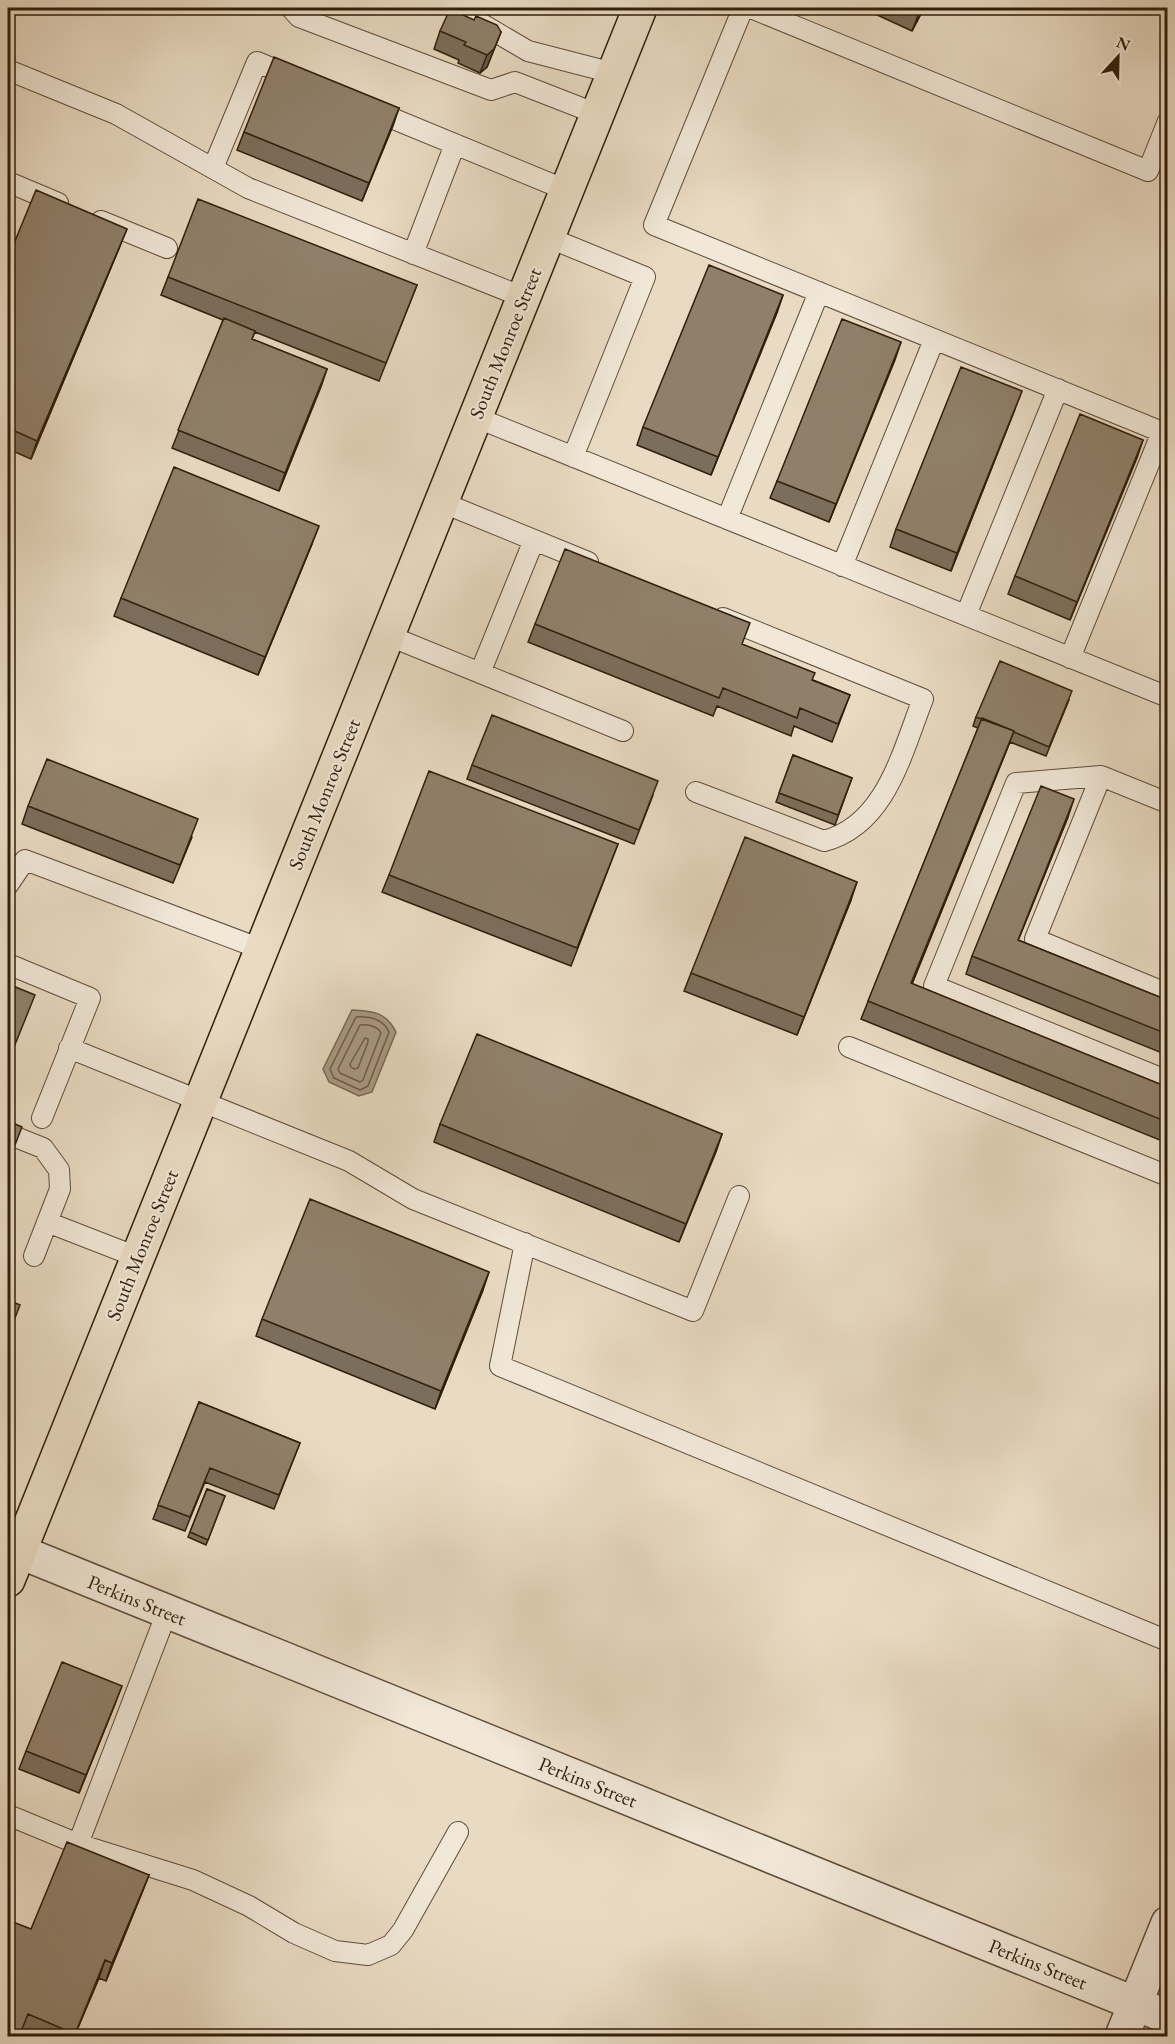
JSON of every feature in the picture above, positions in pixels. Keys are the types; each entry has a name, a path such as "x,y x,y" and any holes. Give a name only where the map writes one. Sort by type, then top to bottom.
{"main road":[{"name":"South Monroe Street","path":"11,1560 137,1257 640,8"}],"street":[{"name":"Perkins Street","path":"11,1560 167,1612 1167,2017"},
{"path":"1122,2037 1167,1923"}],"lane":[{"path":"291,8 299,17 490,90 515,82 597,114"},
{"path":"471,8 477,21 528,51 613,73"},
{"path":"743,8 654,225 1162,432 1070,658"},
{"path":"751,8 1148,171 1167,121"},
{"path":"515,82 528,51"},
{"path":"213,168 257,62 312,85"},
{"path":"8,70 116,114 248,188 523,297"},
{"path":"356,103 566,190"},
{"path":"413,254 455,144"},
{"path":"8,182 166,248"},
{"path":"547,237 645,276 573,457"},
{"path":"727,519 819,292"},
{"path":"842,566 934,340"},
{"path":"966,615 1058,389"},
{"path":"475,417 1167,697"},
{"path":"441,502 608,571"},
{"path":"480,673 534,540"},
{"path":"696,792 824,841 841,837 868,817 883,796 923,699 705,610"},
{"path":"387,635 623,731"},
{"path":"1167,803 1101,776 1016,783 934,986 1167,1081"},
{"path":"1101,776 1035,939 1167,994"},
{"path":"8,885 25,860 261,950"},
{"path":"8,964 90,998 42,1118"},
{"path":"849,1047 1167,1176"},
{"path":"69,1048 349,1161 413,1199 693,1311 739,1196"},
{"path":"8,1134 43,1148 59,1170 60,1189 34,1256"},
{"path":"47,1222 137,1257"},
{"path":"525,1243 500,1366 1167,1641"},
{"path":"78,1844 167,1612"},
{"path":"8,1815 78,1844 193,1880 249,1906 294,1933 335,1951 368,1955 391,1945 403,1930 458,1832"}],"water":[{"path":"352,1010 378,1014 388,1020 396,1032 372,1092 359,1096 329,1082 323,1069"}],"building":[{"path":"906,8 921,8 919,13"},
{"path":"450,9 474,20 476,16 497,25 501,32 494,49 487,55 464,45 466,42 440,31"},
{"path":"274,57 399,108 369,183 244,132"},
{"path":"36,190 127,229 37,441 8,428 8,258"},
{"path":"198,199 417,285 386,363 168,277"},
{"path":"709,265 783,295 718,457 643,427"},
{"path":"224,318 255,331 252,339 327,369 285,473 178,430"},
{"path":"842,319 901,342 836,504 777,481"},
{"path":"961,367 1022,391 957,553 896,529"},
{"path":"1080,414 1143,440 1077,602 1015,576"},
{"path":"174,467 319,526 265,657 121,598"},
{"path":"565,549 750,623 742,644 815,673 812,680 850,695 838,724 800,708 797,718 723,688 719,698 535,624"},
{"path":"1000,661 1072,691 1049,747 976,717"},
{"path":"492,715 658,781 639,830 472,765"},
{"path":"982,718 1014,731 911,983 1167,1087 1167,1122 868,1001"},
{"path":"793,755 852,778 838,815 779,793"},
{"path":"47,759 198,819 180,865 28,806"},
{"path":"429,771 618,844 577,948 389,875"},
{"path":"1041,786 1074,799 1018,940 1167,1000 1167,1034 972,956"},
{"path":"745,837 857,882 804,1017 691,973"},
{"path":"8,984 35,995 8,1062"},
{"path":"477,1034 722,1134 686,1224 440,1124"},
{"path":"8,1121 22,1127 8,1163"},
{"path":"310,1199 489,1272 441,1391 262,1319"},
{"path":"8,1300 20,1305 8,1336"},
{"path":"199,1402 300,1443 279,1495 210,1468 190,1517 158,1505"},
{"path":"207,1489 225,1496 208,1540 190,1532"},
{"path":"62,1662 122,1686 86,1775 26,1751"},
{"path":"67,1842 149,1875 112,1963 105,1960 75,2034 28,2014 19,2037 8,2037 8,1920 31,1929"}]}
